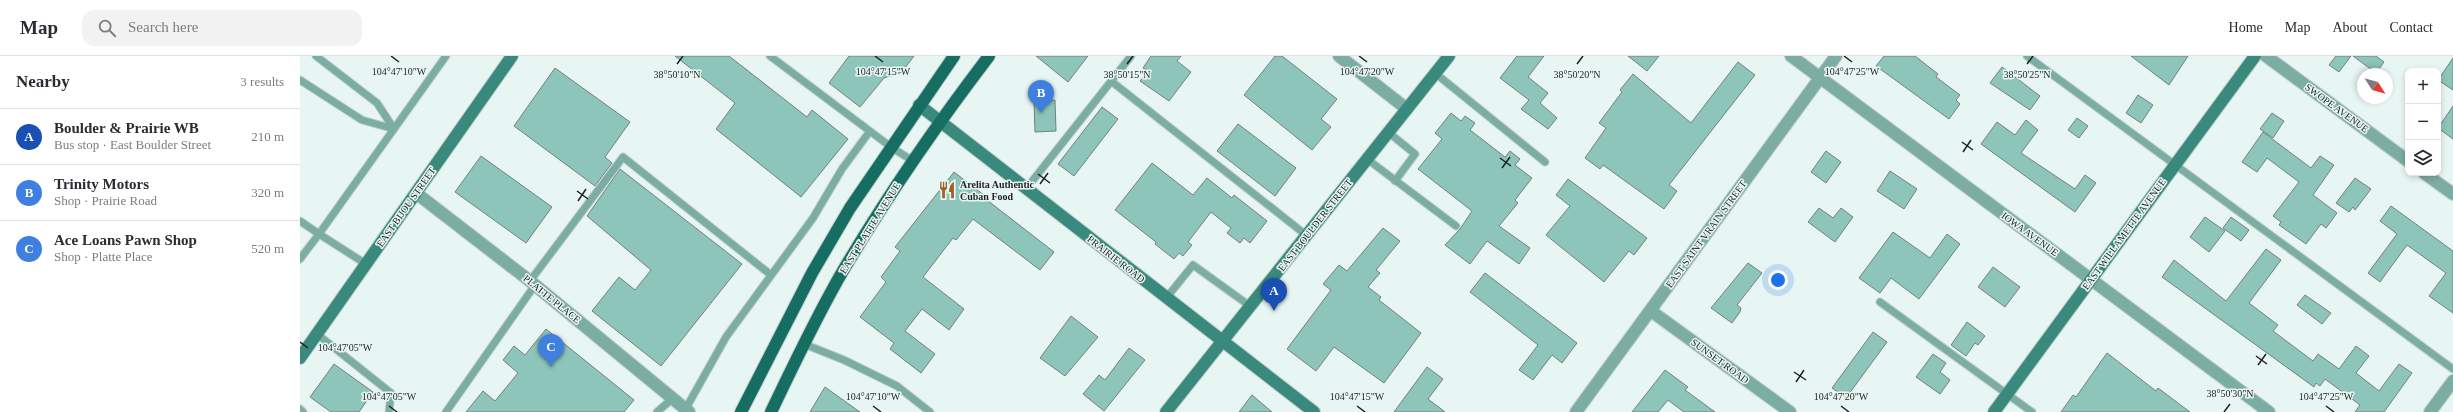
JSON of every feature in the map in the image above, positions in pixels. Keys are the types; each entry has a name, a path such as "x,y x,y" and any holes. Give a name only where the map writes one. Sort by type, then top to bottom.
{"main road":[{"path":"741,412 816,266 850,208 919,105 954,56"},
{"name":"EAST PLATTE AVENUE","path":"771,412 804,344 844,270 940,121 989,56"}],"street":[{"name":"EAST BIJOU STREET","path":"300,358 512,56"},
{"path":"1339,56 1407,109"},
{"name":"EAST BOULDER STREET","path":"1166,412 1448,56"},
{"name":"IOWA AVENUE","path":"1791,56 2269,412"},
{"name":"EAST SAINT VRAIN STREET","path":"1576,412 1836,56"},
{"name":"EAST WILLAMETTE AVENUE","path":"1994,412 2255,56"},
{"name":"SWOPE AVENUE","path":"2266,56 2405,159"},
{"name":"PRAIRIE ROAD","path":"919,105 1314,412"},
{"path":"2428,176 2453,194"},
{"name":"PLATTE PLACE","path":"416,193 533,283 686,411"},
{"name":"SUNSET ROAD","path":"1651,311 1790,412"},
{"path":"2430,412 2453,381"}],"lane":[{"path":"316,56 377,103 394,129"},
{"path":"300,259 446,56"},
{"path":"770,56 891,147 913,161"},
{"path":"1026,189 1131,56"},
{"path":"2027,56 2453,369"},
{"path":"1435,73 1545,162"},
{"path":"300,80 362,120 394,129"},
{"path":"1111,81 1306,235"},
{"path":"686,411 726,337 813,218 842,169 870,131"},
{"path":"1388,132 1415,154 1395,180"},
{"path":"446,412 533,283 623,157 771,274"},
{"path":"1367,159 1456,226"},
{"path":"300,221 366,264"},
{"path":"1166,297 1193,265 1250,306"},
{"path":"1880,302 2032,412"},
{"path":"317,334 391,393 389,412"},
{"path":"804,344 844,360 897,386 930,412"},
{"path":"657,412 672,400"},
{"path":"300,409 304,412"}],"building":[{"path":"675,56 729,56 807,117 812,110 848,139 801,197 716,129 735,103"},
{"path":"849,56 914,56 902,72 884,78 860,107 829,83"},
{"path":"1036,56 1088,56 1068,82"},
{"path":"1151,56 1181,56 1177,61 1191,72 1169,101 1140,81 1148,71 1143,68"},
{"path":"1275,56 1282,56 1337,99 1321,119 1331,127 1312,150 1244,95"},
{"path":"1517,56 1544,56 1528,77 1548,93 1540,103 1557,118 1548,129 1521,109 1529,100 1500,78"},
{"path":"1628,56 1659,56 1647,71"},
{"path":"1884,56 1915,56 1938,74 1936,77 1960,95 1956,100 1960,104 1949,119 1876,66"},
{"path":"2131,56 2188,56 2169,85"},
{"path":"2336,56 2351,56 2339,72 2329,65"},
{"path":"2353,56 2376,56 2384,62 2380,68 2369,68"},
{"path":"2453,58 2453,90 2441,82 2441,76"},
{"path":"1738,62 1755,75 1669,185 1677,191 1664,209 1603,165 1600,169 1585,158 1606,128 1599,123 1622,92 1620,90 1633,74 1691,123"},
{"path":"2002,67 2040,96 2030,110 1990,83"},
{"path":"555,68 630,122 605,157 612,163 595,186 514,126"},
{"path":"2138,95 2153,105 2141,123 2126,113"},
{"path":"1055,100 1056,131 1035,132 1034,101"},
{"path":"2453,106 2453,139 2441,130 2441,124"},
{"path":"1102,107 1118,119 1074,176 1058,164"},
{"path":"1451,113 1461,121 1465,116 1475,123 1470,130 1505,157 1510,151 1520,159 1515,165 1532,178 1515,200 1518,203 1499,226 1530,248 1519,264 1487,241 1470,264 1445,245 1460,229 1472,211 1418,169 1442,139 1435,133"},
{"path":"2272,113 2284,121 2273,138 2260,129"},
{"path":"2077,118 2088,126 2079,138 2068,130"},
{"path":"2026,120 2038,130 2021,153 2075,189 2085,175 2096,183 2075,212 1981,144 1997,122 2015,135"},
{"path":"1238,124 1296,168 1275,196 1217,151"},
{"path":"2263,132 2311,168 2320,156 2334,165 2313,195 2337,213 2326,228 2321,224 2306,244 2279,225 2281,222 2273,216 2299,182 2267,158 2257,172 2242,162"},
{"path":"1826,151 1841,162 1826,183 1811,172"},
{"path":"481,156 552,207 526,243 455,192"},
{"path":"1152,163 1193,195 1207,178 1232,198 1234,195 1267,221 1250,243 1244,238 1240,243 1227,233 1231,228 1211,212 1188,242 1192,245 1183,256 1179,253 1174,259 1155,244 1156,242 1115,210"},
{"path":"620,169 742,264 661,366 592,311 619,277 635,290 651,270 587,216"},
{"path":"1890,171 1917,189 1904,209 1877,191"},
{"path":"954,172 989,199 987,200 1054,252 1040,270 973,219 956,240 953,238 923,277 964,309 949,330 922,309 905,331 935,354 921,373 890,349 894,343 860,317 886,282 881,277 900,251 895,247"},
{"path":"2355,178 2371,189 2355,210 2353,207 2349,212 2336,203"},
{"path":"1568,179 1647,238 1634,255 1629,251 1604,282 1546,235 1570,206 1556,195"},
{"path":"2391,206 2453,251 2453,313 2429,296 2446,273 2407,245 2380,282 2368,273 2397,234 2380,221"},
{"path":"1819,208 1833,218 1841,208 1853,217 1835,242 1808,222"},
{"path":"2205,217 2225,231 2209,252 2190,237"},
{"path":"2231,217 2249,230 2241,241 2223,228"},
{"path":"1383,228 1400,241 1376,270 1380,273 1368,287 1381,297 1379,300 1421,333 1384,383 1334,347 1316,371 1287,349 1331,290 1323,284 1339,265 1347,271"},
{"path":"1893,232 1930,258 1947,234 1960,244 1919,299 1891,278 1880,293 1859,278"},
{"path":"2266,249 2281,260 2249,303 2278,325 2273,331 2313,361 2318,354 2339,369 2356,346 2369,356 2356,373 2379,391 2399,364 2412,373 2384,412 2355,412 2360,405 2325,379 2320,386 2316,383 2314,387 2162,277 2174,260 2226,301"},
{"path":"1748,263 1762,273 1737,305 1741,308 1740,312 1732,323 1711,308"},
{"path":"1993,267 2020,287 2005,307 1978,287"},
{"path":"1485,273 1577,343 1562,363 1552,355 1533,380 1519,370 1538,345 1470,292"},
{"path":"2305,295 2331,313 2322,324 2297,305"},
{"path":"1071,316 1098,337 1065,376 1040,358"},
{"path":"1967,322 1985,336 1978,345 1975,343 1966,356 1951,345"},
{"path":"546,329 634,400 624,412 466,412 483,391 495,401 518,373 503,360 514,346 525,355"},
{"path":"1873,332 1887,342 1846,398 1832,388"},
{"path":"1129,348 1145,360 1104,411 1083,394 1099,375 1105,380"},
{"path":"2107,353 2156,391 2158,388 2190,412 2061,412 2073,395 2076,397"},
{"path":"1933,354 1946,363 1940,372 1950,380 1940,394 1916,377"},
{"path":"334,364 373,392 359,412 331,412 310,397"},
{"path":"1427,367 1443,379 1428,399 1445,412 1394,412"},
{"path":"1665,370 1688,387 1685,390 1715,412 1684,412 1668,400 1658,412 1632,412"},
{"path":"825,387 860,412 810,412"},
{"path":"1252,395 1272,412 1239,412"}],"place":[{"name":"Trinity Motors","path":"1041,113"},
{"name":"Arelita Authentic Cuban Food","path":"947,190"},
{"name":"Boulder & Prairie WB","path":"1274,311"},
{"name":"Ace Loans Pawn Shop","path":"551,367"}]}
